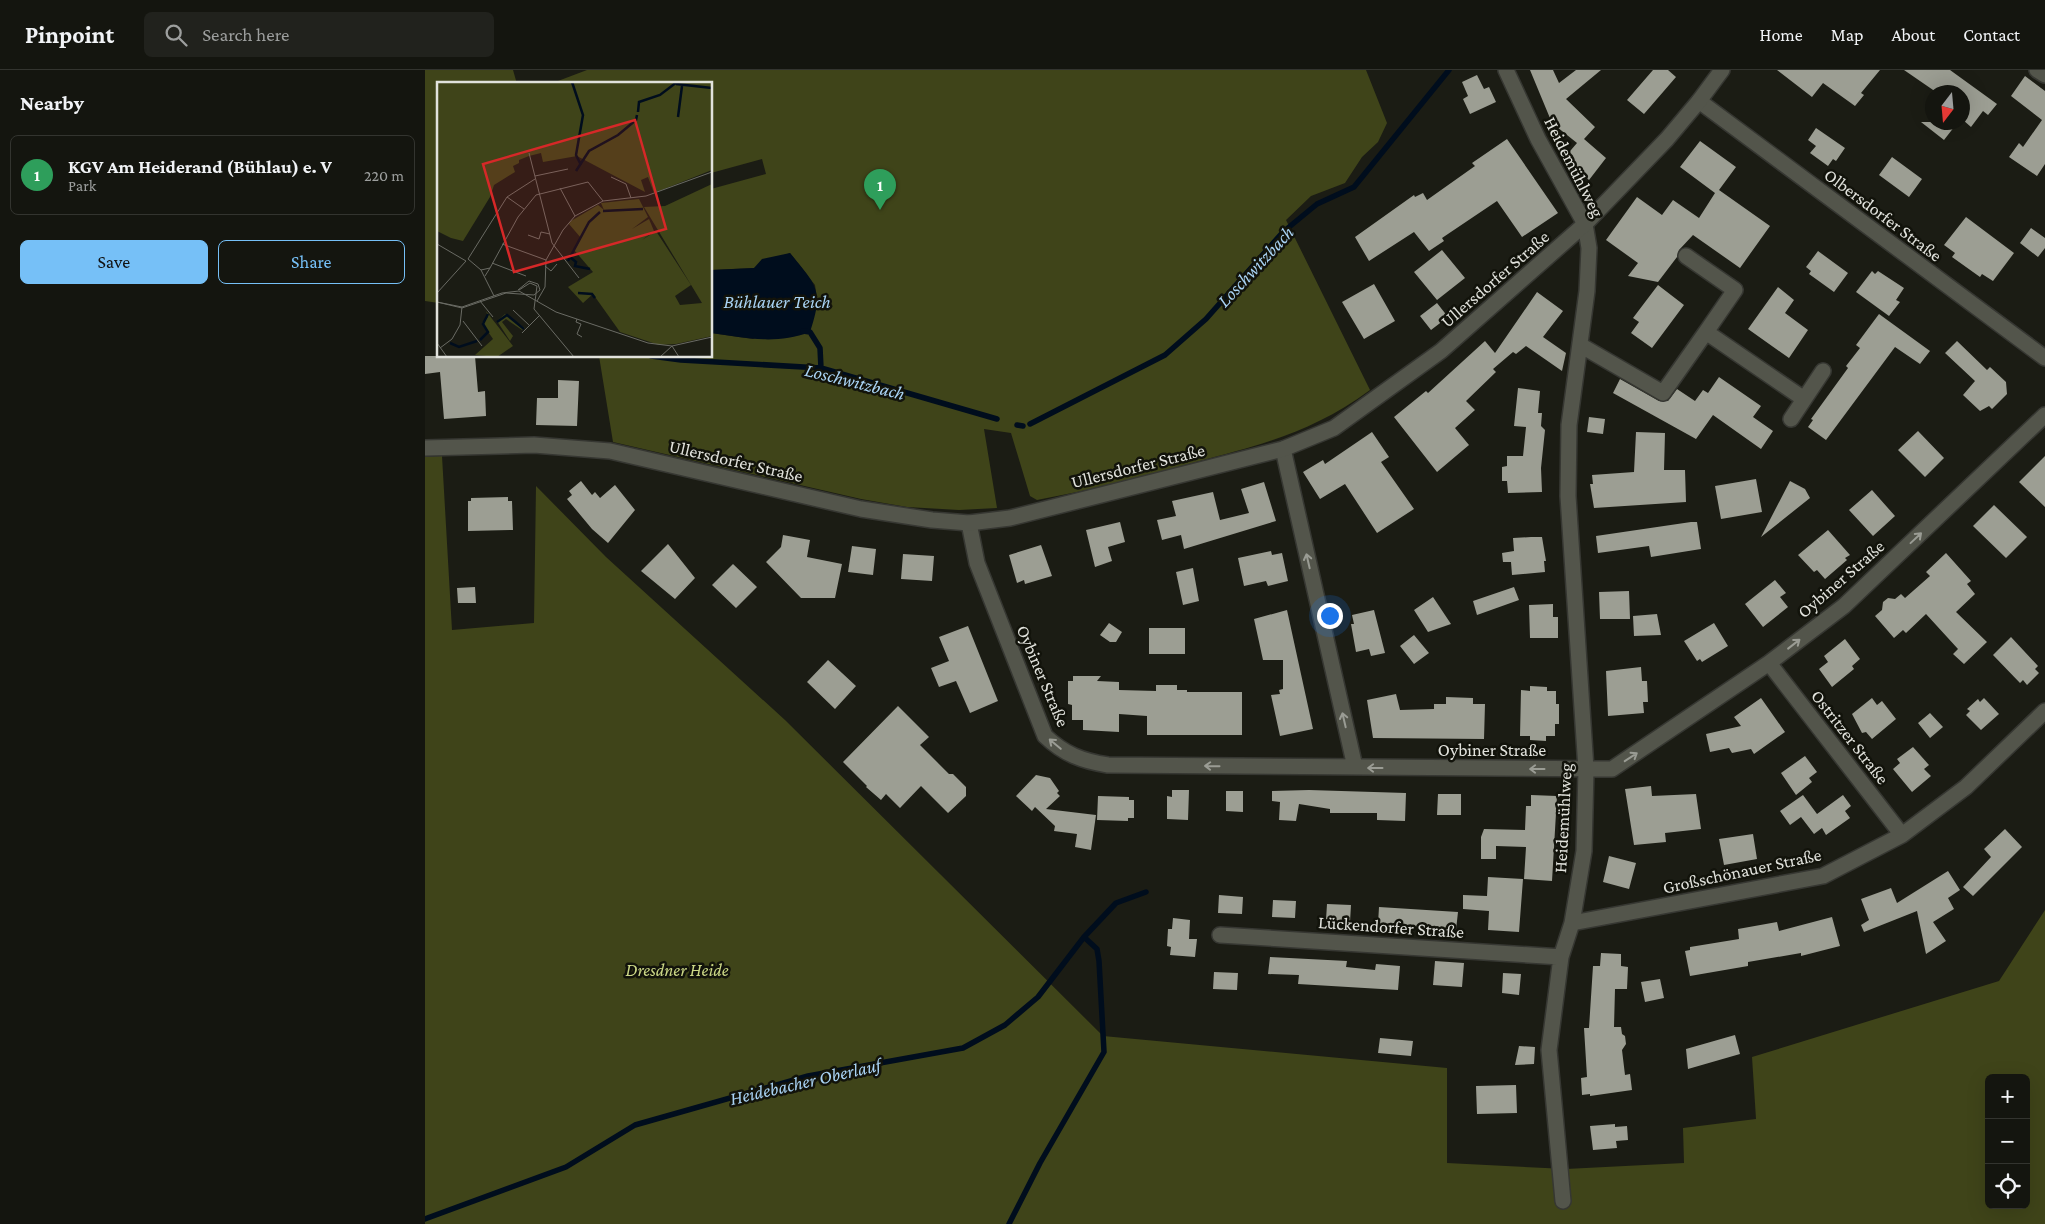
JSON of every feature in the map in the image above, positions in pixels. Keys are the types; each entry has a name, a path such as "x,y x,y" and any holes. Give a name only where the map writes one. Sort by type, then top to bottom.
{"street":[{"name":"Heidemühlweg","path":"1506,70 1538,139 1585,224 1589,248 1587,290 1569,425 1568,496 1586,769 1584,851 1572,924 1561,958 1549,1050 1563,1201"},
{"name":"Ullersdorfer Straße","path":"425,448 534,445 610,451 861,509 932,520 969,523 1010,518 1283,449 1334,428 1441,351 1585,224 1699,102 1722,70"},
{"path":"2037,70 2045,76"},
{"name":"Olbersdorfer Straße","path":"1699,102 2045,358"},
{"path":"1580,345 1663,393 1735,290 1686,256"},
{"path":"1706,332 1804,398"},
{"path":"1791,419 1823,371"},
{"name":"Oybiner Straße","path":"969,523 977,563 1045,736 1067,754 1088,762 1108,764 1355,768 1612,769 1769,663 1844,606 2045,416"},
{"path":"1283,449 1355,768"},
{"name":"Ostritzer Straße","path":"1769,663 1902,835"},
{"name":"Großschönauer Straße","path":"1572,924 1823,876 1902,835 1967,787 2045,711"},
{"name":"Lückendorfer Straße","path":"1220,935 1561,958"}],"green space":[{"path":"425,70 513,70 516,82 437,82 437,303 425,301"},
{"path":"587,70 1366,70 1387,123 1378,142 1362,157 1345,183 1311,196 1286,220 1370,390 1328,416 1287,435 1137,478 1037,500 1030,496 1011,433 984,429 997,508 959,510 907,507 861,499 613,442 599,358 713,358 713,333 753,339 818,306 815,285 790,253 754,268 713,270 713,188 766,174 762,159 713,172 713,82 555,82"},
{"name":"Dresdner Heide","path":"442,456 452,630 534,623 536,486 606,557 785,720 1103,1036 1447,1068 1447,1163 1566,1169 1684,1163 1683,1128 1756,1119 1752,1057 1999,981 2045,910 2045,1224 425,1224 425,457"}],"water":[{"name":"Bühlauer Teich","path":"790,253 812,281 817,297 817,307 810,332 797,336 773,339 713,333 713,270 754,268 762,259"}],"building":[{"path":"1530,70 1553,70 1559,83 1576,70 1601,70 1566,99 1595,127 1584,139 1606,158 1589,180 1565,157 1577,143 1552,123"},
{"path":"1653,70 1668,70 1676,77 1644,114 1627,100"},
{"path":"1777,70 1880,70 1861,93 1864,95 1855,106 1823,83 1812,97"},
{"path":"1904,70 1950,70 1997,104 1988,115 1983,111 1971,127 1970,85 1926,85"},
{"path":"1477,75 1484,89 1489,87 1496,102 1470,114 1463,99 1468,96 1462,82"},
{"path":"2025,76 2045,91 2045,164 2037,176 2009,157 2019,143 2023,147 2042,120 2011,96"},
{"path":"1816,128 1845,148 1836,161 1833,159 1828,166 1810,153 1816,146 1808,140"},
{"path":"1931,130 1952,130 1944,140"},
{"path":"1507,139 1558,213 1522,237 1497,201 1442,238 1444,241 1429,251 1414,232 1369,261 1355,237 1414,195 1415,197 1423,193 1427,200 1475,166 1472,163"},
{"path":"1700,141 1736,167 1719,190 1770,226 1740,268 1693,235 1679,250 1677,257 1658,282 1628,276 1638,263 1606,240 1637,197 1662,215 1673,200 1699,218 1715,193 1680,167"},
{"path":"1892,157 1922,179 1909,197 1879,175"},
{"path":"1966,217 2014,253 1993,281 1982,274 1980,277 1952,257 1955,253 1944,245"},
{"path":"2031,228 2045,238 2045,248 2038,257 2020,243"},
{"path":"1442,250 1465,278 1437,300 1414,272"},
{"path":"1818,251 1848,273 1834,292 1809,274 1811,271 1806,267"},
{"path":"1872,271 1875,274 1878,271 1904,288 1896,300 1900,302 1889,316 1856,292"},
{"path":"1374,284 1395,321 1364,339 1342,302"},
{"path":"1658,285 1684,305 1652,348 1631,333 1639,322 1633,318"},
{"path":"1778,287 1794,300 1785,313 1808,330 1789,358 1748,329"},
{"path":"1537,292 1563,311 1543,337 1566,353 1562,371 1526,346 1516,354 1513,352 1493,369 1496,372 1466,401 1475,410 1455,428 1469,445 1437,472 1394,417 1426,391 1428,393 1485,341 1495,353"},
{"path":"1437,303 1448,317 1431,330 1420,316"},
{"path":"1879,314 1930,351 1920,364 1895,347 1826,440 1808,427 1813,420 1811,419 1848,368 1846,366 1860,348 1856,345"},
{"path":"1957,341 1987,370 1990,367 2006,382 2007,394 1992,409 1989,406 1980,411 1963,395 1975,381 1945,353"},
{"path":"425,356 437,356 437,358 475,358 478,392 485,391 486,416 444,419 440,372 425,374"},
{"path":"1719,377 1761,406 1753,417 1773,431 1761,449 1713,415 1696,439 1613,393 1620,379 1659,401 1668,401 1677,389 1695,401 1703,390 1708,393"},
{"path":"558,380 579,381 577,426 536,425 537,398 558,398"},
{"path":"1518,388 1540,391 1538,413 1542,413 1541,426 1545,430 1541,468 1542,492 1508,493 1507,481 1502,481 1502,467 1507,466 1507,456 1523,456 1526,427 1514,426"},
{"path":"1589,417 1605,419 1603,434 1587,432"},
{"path":"1918,431 1944,458 1925,477 1898,450"},
{"path":"1372,432 1389,457 1381,462 1414,509 1377,533 1345,484 1320,499 1303,472 1323,460 1325,464"},
{"path":"1636,432 1665,433 1664,470 1685,470 1686,502 1594,508 1590,484 1593,484 1592,475 1634,472"},
{"path":"2045,456 2045,507 2019,482"},
{"path":"1756,479 1762,512 1721,519 1715,486"},
{"path":"581,481 592,495 595,492 600,498 615,485 635,510 608,543 592,529 567,499 572,495 569,491"},
{"path":"1790,481 1805,489 1810,498 1761,537"},
{"path":"1264,482 1276,521 1184,549 1181,535 1162,540 1157,520 1176,516 1172,501 1213,492 1220,520 1249,513 1241,489"},
{"path":"1872,490 1895,516 1873,536 1849,510"},
{"path":"508,497 508,501 512,501 513,530 468,531 468,501 471,501 471,498"},
{"path":"1994,505 2027,537 2006,558 1973,526"},
{"path":"1120,522 1125,542 1108,547 1112,561 1095,567 1086,530"},
{"path":"1697,522 1701,549 1651,557 1649,546 1598,553 1596,536"},
{"path":"1828,530 1850,555 1845,558 1847,560 1825,579 1817,570 1814,572 1798,555"},
{"path":"783,535 810,540 807,557 842,564 835,598 801,598 766,562 781,547"},
{"path":"1542,537 1546,561 1544,561 1545,572 1512,575 1511,562 1503,562 1502,553 1514,551 1513,538"},
{"path":"668,544 695,578 675,599 641,571"},
{"path":"1041,545 1052,576 1025,584 1024,580 1017,583 1009,555"},
{"path":"852,546 876,549 873,575 848,572"},
{"path":"1271,551 1272,555 1282,553 1288,581 1268,586 1266,581 1244,586 1238,558"},
{"path":"1946,553 1971,581 1967,584 1975,594 1956,612 1987,642 1964,664 1953,654 1958,649 1926,614 1906,633 1903,630 1894,638 1875,616 1882,610 1883,602 1888,598 1895,599 1901,594 1905,598 1930,576 1926,572"},
{"path":"903,554 934,556 932,581 901,579"},
{"path":"733,564 757,587 736,608 712,585"},
{"path":"1193,568 1199,601 1183,605 1176,572"},
{"path":"1775,580 1786,593 1780,597 1788,607 1763,627 1745,604"},
{"path":"475,587 476,603 458,603 457,588"},
{"path":"1514,587 1519,600 1477,615 1473,601"},
{"path":"1629,591 1630,619 1600,619 1599,592"},
{"path":"1433,597 1451,624 1428,632 1414,610"},
{"path":"1553,604 1553,617 1558,617 1558,638 1530,638 1529,605"},
{"path":"1287,610 1313,729 1280,736 1271,695 1280,694 1279,690 1283,689 1283,660 1263,660 1254,619"},
{"path":"1374,610 1385,653 1371,656 1369,649 1356,652 1351,624 1354,624 1352,615"},
{"path":"1657,614 1661,635 1634,636 1633,616"},
{"path":"1109,623 1122,632 1116,642 1110,642 1100,635"},
{"path":"1714,623 1728,646 1702,662 1700,659 1697,661 1684,641"},
{"path":"968,626 998,701 970,713 956,681 939,687 931,668 949,661 939,637"},
{"path":"1149,628 1185,628 1185,654 1149,654"},
{"path":"1414,635 1429,653 1414,664 1400,646"},
{"path":"2011,637 2038,666 2035,669 2039,673 2027,685 2023,680 2020,683 1993,655"},
{"path":"1845,639 1860,659 1852,666 1854,669 1832,687 1819,669 1828,662 1824,656"},
{"path":"828,660 856,686 835,709 807,682"},
{"path":"1641,667 1642,681 1647,681 1648,702 1643,702 1644,713 1608,716 1606,671"},
{"path":"1073,676 1101,676 1097,681 1119,682 1119,690 1156,691 1156,685 1177,685 1177,690 1187,690 1187,692 1242,692 1242,735 1147,735 1147,716 1119,714 1119,732 1083,730 1083,720 1072,720 1072,705 1068,704 1068,681 1073,681"},
{"path":"1530,686 1547,687 1547,691 1556,691 1556,704 1559,704 1559,724 1555,724 1555,736 1546,736 1546,741 1530,740 1530,736 1520,736 1521,690 1530,691"},
{"path":"1396,694 1400,710 1434,709 1434,704 1446,704 1446,697 1473,698 1473,704 1485,704 1484,739 1373,738 1367,700"},
{"path":"1761,698 1785,732 1754,754 1751,749 1732,753 1729,748 1710,752 1706,734 1741,726 1734,717"},
{"path":"1872,698 1877,705 1882,701 1896,719 1872,739 1866,732 1862,733 1852,714"},
{"path":"1984,698 1999,714 1981,730 1966,715 1970,711 1967,709 1978,699 1980,702"},
{"path":"898,706 929,737 920,745 949,774 953,774 966,787 966,796 948,813 921,786 900,808 886,794 881,800 843,762"},
{"path":"1930,713 1943,727 1930,738 1918,723"},
{"path":"1913,747 1929,765 1924,769 1931,776 1912,792 1893,769 1900,763 1897,759"},
{"path":"1805,756 1817,772 1809,778 1812,782 1796,795 1781,773"},
{"path":"1036,775 1050,778 1059,791 1057,793 1060,796 1046,809 1096,815 1091,850 1075,847 1077,834 1054,831 1055,826 1035,807 1032,811 1016,796"},
{"path":"1651,786 1652,796 1696,794 1701,829 1665,833 1666,842 1634,845 1625,789"},
{"path":"1172,790 1189,790 1188,820 1167,819 1167,796 1172,797"},
{"path":"1309,790 1406,793 1405,821 1377,820 1377,813 1330,813 1330,809 1299,804 1296,821 1279,820 1280,802 1272,801 1272,791"},
{"path":"1226,791 1243,791 1243,812 1226,811"},
{"path":"1438,794 1461,794 1461,815 1437,815"},
{"path":"1531,795 1557,796 1552,881 1524,879 1526,847 1496,846 1496,859 1481,859 1481,837 1484,829 1525,830 1526,806 1531,806"},
{"path":"1803,795 1817,814 1843,795 1851,806 1845,811 1850,818 1826,835 1822,828 1814,834 1801,817 1790,825 1780,811"},
{"path":"1098,796 1129,797 1129,800 1134,800 1134,818 1128,818 1128,821 1097,820"},
{"path":"2005,829 2022,847 1973,896 1963,887 1991,857 1984,849"},
{"path":"1753,834 1757,859 1724,865 1719,839"},
{"path":"1609,856 1636,863 1629,889 1603,882"},
{"path":"1948,871 1960,890 1948,898 1954,909 1933,922 1946,941 1926,954 1917,911 1864,932 1861,925 1869,920 1861,899 1891,888 1897,903"},
{"path":"1488,877 1523,879 1519,932 1488,930 1489,911 1463,909 1463,895 1487,896"},
{"path":"1219,895 1243,897 1242,914 1218,913"},
{"path":"1273,900 1296,901 1295,918 1272,917"},
{"path":"1327,904 1351,905 1350,922 1326,920"},
{"path":"1379,907 1458,912 1456,930 1378,924"},
{"path":"1832,917 1840,946 1801,956 1801,953 1748,962 1748,966 1690,976 1685,951 1690,950 1690,947 1739,939 1738,929 1777,922 1779,931"},
{"path":"1173,918 1190,920 1189,939 1197,939 1195,957 1170,955 1171,947 1167,946 1168,929 1172,929"},
{"path":"1601,953 1621,954 1621,966 1628,967 1627,989 1615,989 1614,1027 1621,1027 1622,1034 1625,1036 1626,1044 1622,1050 1625,1075 1630,1074 1632,1090 1590,1096 1590,1094 1582,1095 1581,1078 1587,1077 1584,1028 1589,1028 1593,966 1600,966"},
{"path":"1270,957 1347,961 1346,967 1375,970 1376,964 1400,966 1398,990 1298,984 1299,975 1268,974"},
{"path":"1435,961 1464,963 1462,987 1433,985"},
{"path":"1214,972 1238,973 1237,990 1213,989"},
{"path":"1503,973 1521,974 1519,995 1502,993"},
{"path":"1660,979 1664,998 1645,1002 1641,982"},
{"path":"1735,1035 1740,1054 1688,1069 1686,1049"},
{"path":"1380,1038 1413,1041 1411,1056 1378,1053"},
{"path":"1519,1046 1535,1047 1534,1064 1515,1065"},
{"path":"1516,1085 1517,1113 1477,1114 1476,1086"},
{"path":"1615,1124 1615,1127 1627,1126 1628,1140 1616,1141 1617,1148 1593,1150 1590,1126"}],"waterway":[{"name":"Loschwitzbach","path":"1030,424 1165,355 1206,319 1283,232 1317,204 1354,187 1449,70"},
{"path":"803,331 810,332 820,348 821,368"},
{"name":"Loschwitzbach","path":"666,358 821,368 997,419"},
{"name":"Loschwitzbach","path":"1017,425 1023,426"},
{"name":"Heidebacher Oberlauf","path":"425,1219 566,1167 635,1125 808,1076 963,1048 1005,1025 1038,997 1084,937 1116,903 1146,892"},
{"path":"1009,1224 1040,1163 1104,1052 1097,949 1084,937"}],"place":[{"name":"KGV Am Heiderand (Bühlau) e. V","path":"880,210"}]}
